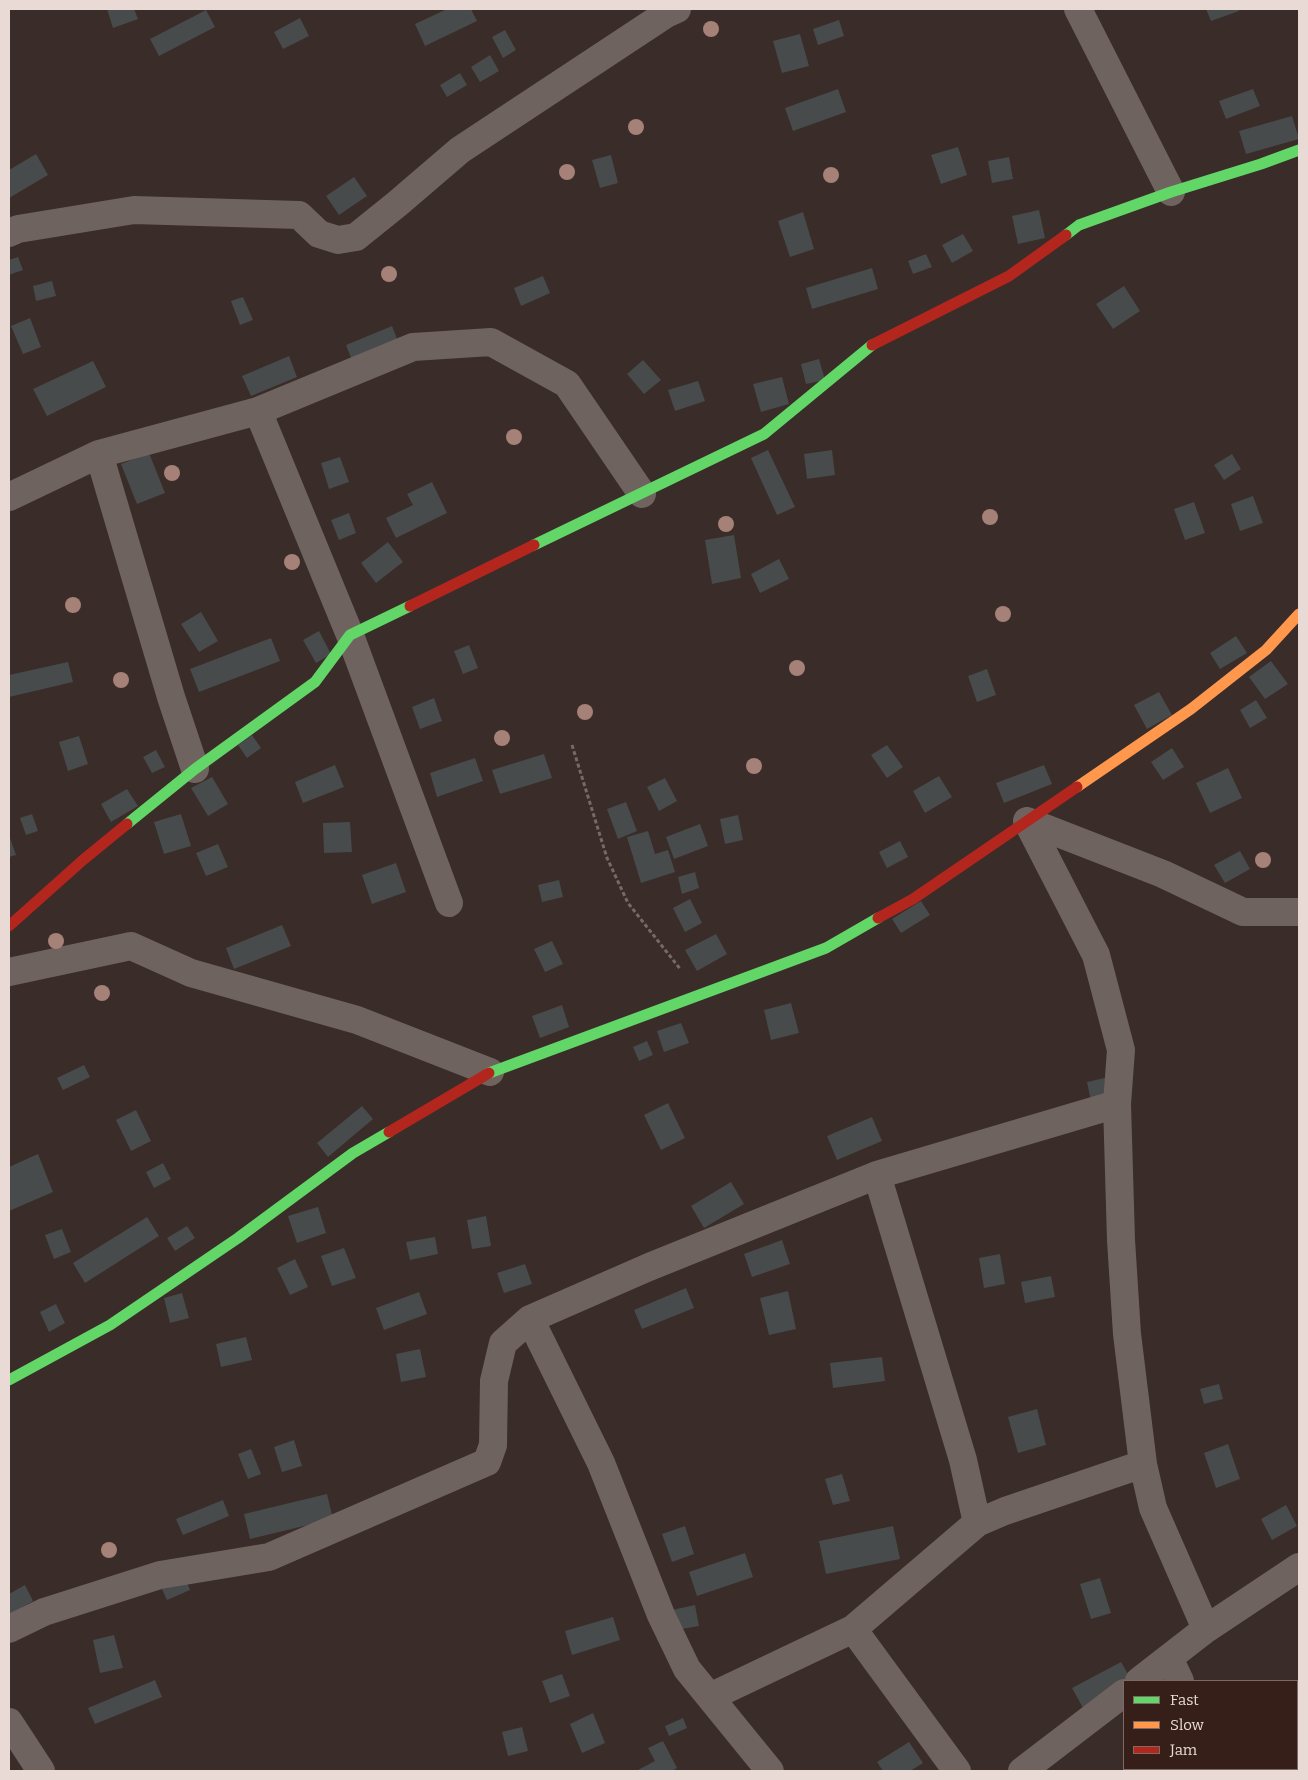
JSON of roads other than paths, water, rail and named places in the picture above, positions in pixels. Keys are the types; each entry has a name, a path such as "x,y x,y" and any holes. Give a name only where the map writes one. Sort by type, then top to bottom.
{"street":[{"path":"9,233 18,229 134,210 299,214 319,234 338,240 356,237 460,150 666,14 677,9"},
{"path":"1078,9 1171,192"},
{"path":"9,926 83,860 196,769 315,682 350,635 764,434 867,348 1009,276 1079,225 1171,192 1299,150"},
{"path":"9,497 99,454 258,411 414,347 491,342 566,384 642,494"},
{"path":"258,411 350,635 448,903"},
{"path":"99,454 171,697 196,769"},
{"path":"9,1380 110,1324 238,1238 353,1153 490,1072 826,948 912,899 1191,710 1266,650 1299,614"},
{"path":"1027,822 1163,874 1243,912 1299,912"},
{"path":"1027,822 1096,955 1121,1050 1116,1104 1122,1240 1128,1334 1143,1464 1153,1508 1206,1629"},
{"path":"9,972 131,946 191,973 357,1020 490,1072"},
{"path":"9,1628 44,1612 160,1576 269,1557 487,1462 493,1445 494,1381 503,1343 530,1319 695,1248 877,1175 1116,1104"},
{"path":"877,1175 963,1460 977,1523"},
{"path":"530,1319 601,1463 661,1615 687,1669 770,1771"},
{"path":"710,1697 853,1629 977,1523 1005,1511 1143,1464"},
{"path":"1142,1680 1174,1670 1206,1629 1299,1567"},
{"path":"853,1629 957,1771"},
{"path":"1022,1771 1123,1694"},
{"path":"9,1722 41,1771"}]}
